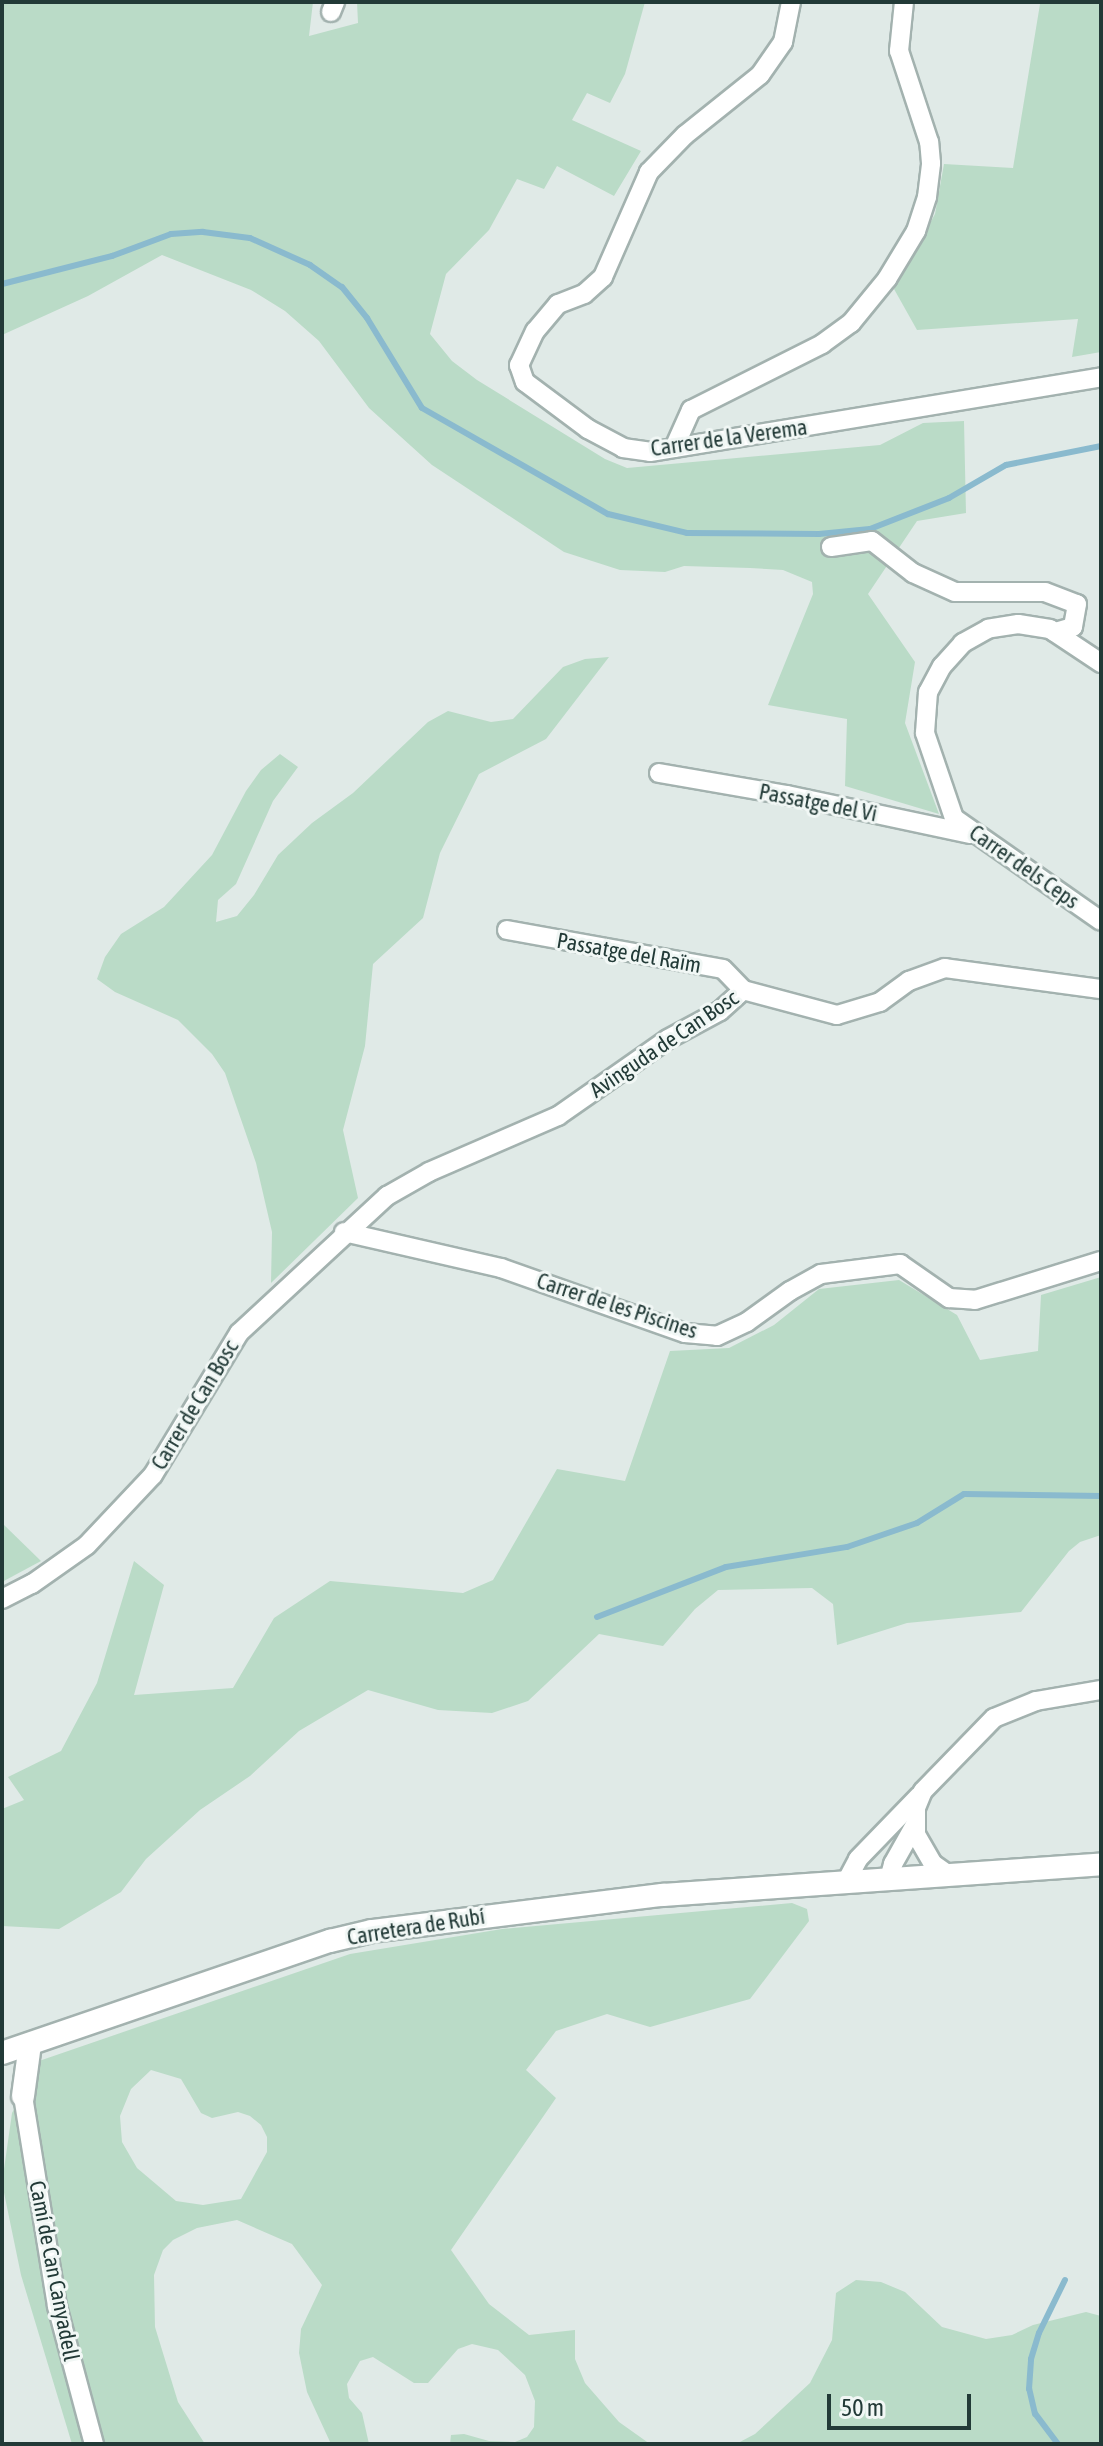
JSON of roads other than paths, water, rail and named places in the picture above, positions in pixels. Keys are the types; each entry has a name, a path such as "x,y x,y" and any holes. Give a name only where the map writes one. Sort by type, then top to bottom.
{"street":[{"name":"Carrer de la Verema","path":"791,2 783,42 760,75 685,135 649,172 603,277 584,294 558,304 535,331 519,365 525,382 600,436 623,448 650,452 1101,377"},
{"path":"674,448 691,410 822,344 851,323 887,279 916,231 927,197 931,163 929,142 899,51 904,2"},
{"path":"831,547 872,541 913,573 955,592 1045,592 1077,604 1073,627 1055,632"},
{"name":"Carrer dels Ceps","path":"1101,663 1055,632 1018,624 988,629 963,643 942,666 928,692 925,733 954,818 1101,921"},
{"name":"Passatge del Vi","path":"659,773 787,795 976,835"},
{"name":"Passatge del Raïm","path":"507,930 723,969 743,990"},
{"name":"Avinguda de Can Bosc","path":"344,1232 387,1196 429,1172 558,1116 668,1039 720,1011 743,990 837,1015 880,1002 909,981 945,968 1101,989"},
{"name":"Carrer de les Piscines","path":"344,1232 501,1268 685,1333 717,1336 747,1322 790,1291 821,1274 900,1264 949,1298 975,1300 1101,1261"},
{"name":"Carrer de Can Bosc","path":"2,1599 32,1584 87,1545 153,1475 239,1333 344,1232"},
{"path":"916,1823 893,1864 868,1881 858,1859 994,1718 1036,1701 1101,1690"},
{"path":"923,1791 916,1808 916,1834 933,1864 949,1875"},
{"name":"Carretera de Rubí","path":"2,2053 330,1941 372,1931 663,1895 1101,1864"},
{"path":"23,2096 30,2044"},
{"path":"2,2066 14,2075 23,2096"},
{"name":"Camí de Can Canyadell","path":"23,2096 57,2306 94,2444"}],"waterway":[{"path":"2,284 112,256 171,234 203,232 250,238 310,265 342,287 367,318 422,408 608,514 687,533 819,534 870,529 949,498 1006,465 1101,446"},
{"path":"597,1617 726,1567 847,1547 917,1523 964,1494 1101,1496"},
{"path":"1058,2444 1035,2414 1029,2389 1031,2359 1039,2333 1065,2280"}]}
